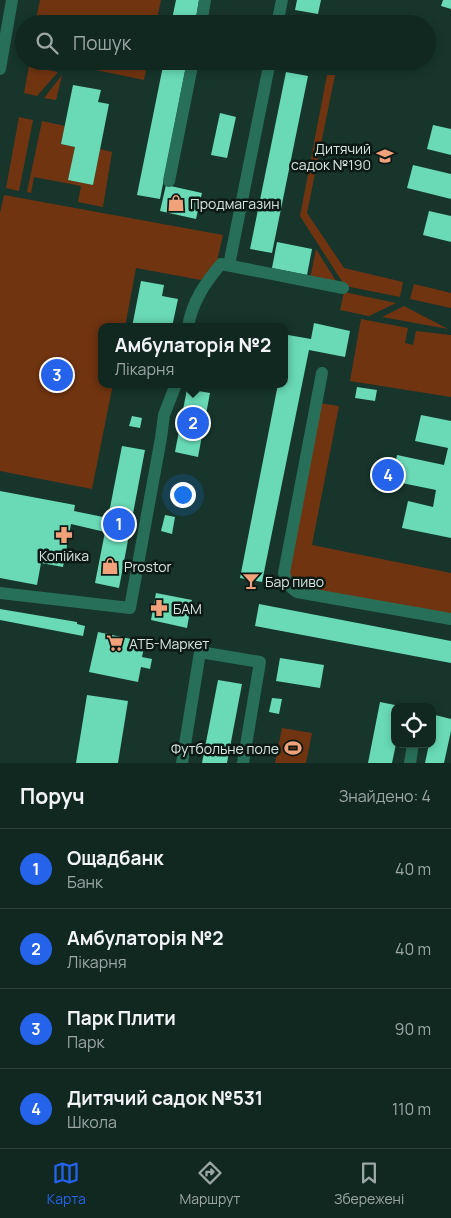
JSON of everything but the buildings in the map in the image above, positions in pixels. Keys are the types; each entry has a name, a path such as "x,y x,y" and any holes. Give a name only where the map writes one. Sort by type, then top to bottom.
{"street":[{"path":"0,69 12,0"},
{"path":"202,15 205,0"},
{"path":"279,15 282,0"},
{"path":"169,182 191,70"},
{"path":"229,265 268,70"},
{"path":"188,323 190,311 204,284 221,264 343,288"},
{"path":"322,373 284,573 286,582 290,588 297,592 451,619"},
{"path":"0,593 130,608 164,415 174,388"},
{"path":"182,763 200,652 260,662 243,763"},
{"path":"410,763 413,748"}],"shaded area":[{"path":"40,0 161,0 158,15 37,15"},
{"path":"28,70 58,72 37,96 24,93"},
{"path":"96,70 146,70 144,80"},
{"path":"62,75 56,100 44,98"},
{"path":"327,75 335,75 307,213 344,268 403,282 400,297 345,286 300,216"},
{"path":"19,117 33,120 19,191 6,188"},
{"path":"42,121 65,126 61,144 75,147 69,180 93,185 100,149 112,152 103,207 78,202 81,186 34,177 31,193 27,192"},
{"path":"4,195 223,235 217,261 201,280 136,268 126,323 98,323 98,388 112,388 92,489 0,471 0,213"},
{"path":"316,249 339,286 310,279"},
{"path":"414,284 451,293 451,308 410,299"},
{"path":"344,292 396,303 369,316 340,310"},
{"path":"404,306 448,329 382,317"},
{"path":"361,319 408,328 405,343 413,345 416,331 451,335 451,397 350,381"},
{"path":"319,403 339,406 312,545 451,573 451,616 295,587 287,570"},
{"name":"Футбольне поле","path":"282,728 312,733 306,763 275,763"}],"place":[{"name":"Дитячий садок №190","path":"385,156"},
{"name":"Продмагазин","path":"176,203"},
{"name":"Парк Плити","path":"57,375"},
{"name":"Амбулаторія №2","path":"193,423"},
{"name":"Дитячий садок №531","path":"388,475"},
{"name":"Ощадбанк","path":"119,524"},
{"name":"Копійка","path":"64,535"},
{"name":"Prostor","path":"110,566"},
{"name":"Бар пиво","path":"251,581"},
{"name":"БАМ","path":"159,608"},
{"name":"АТБ-Маркет","path":"115,643"},
{"name":"Футбольне поле","path":"293,748"}]}
